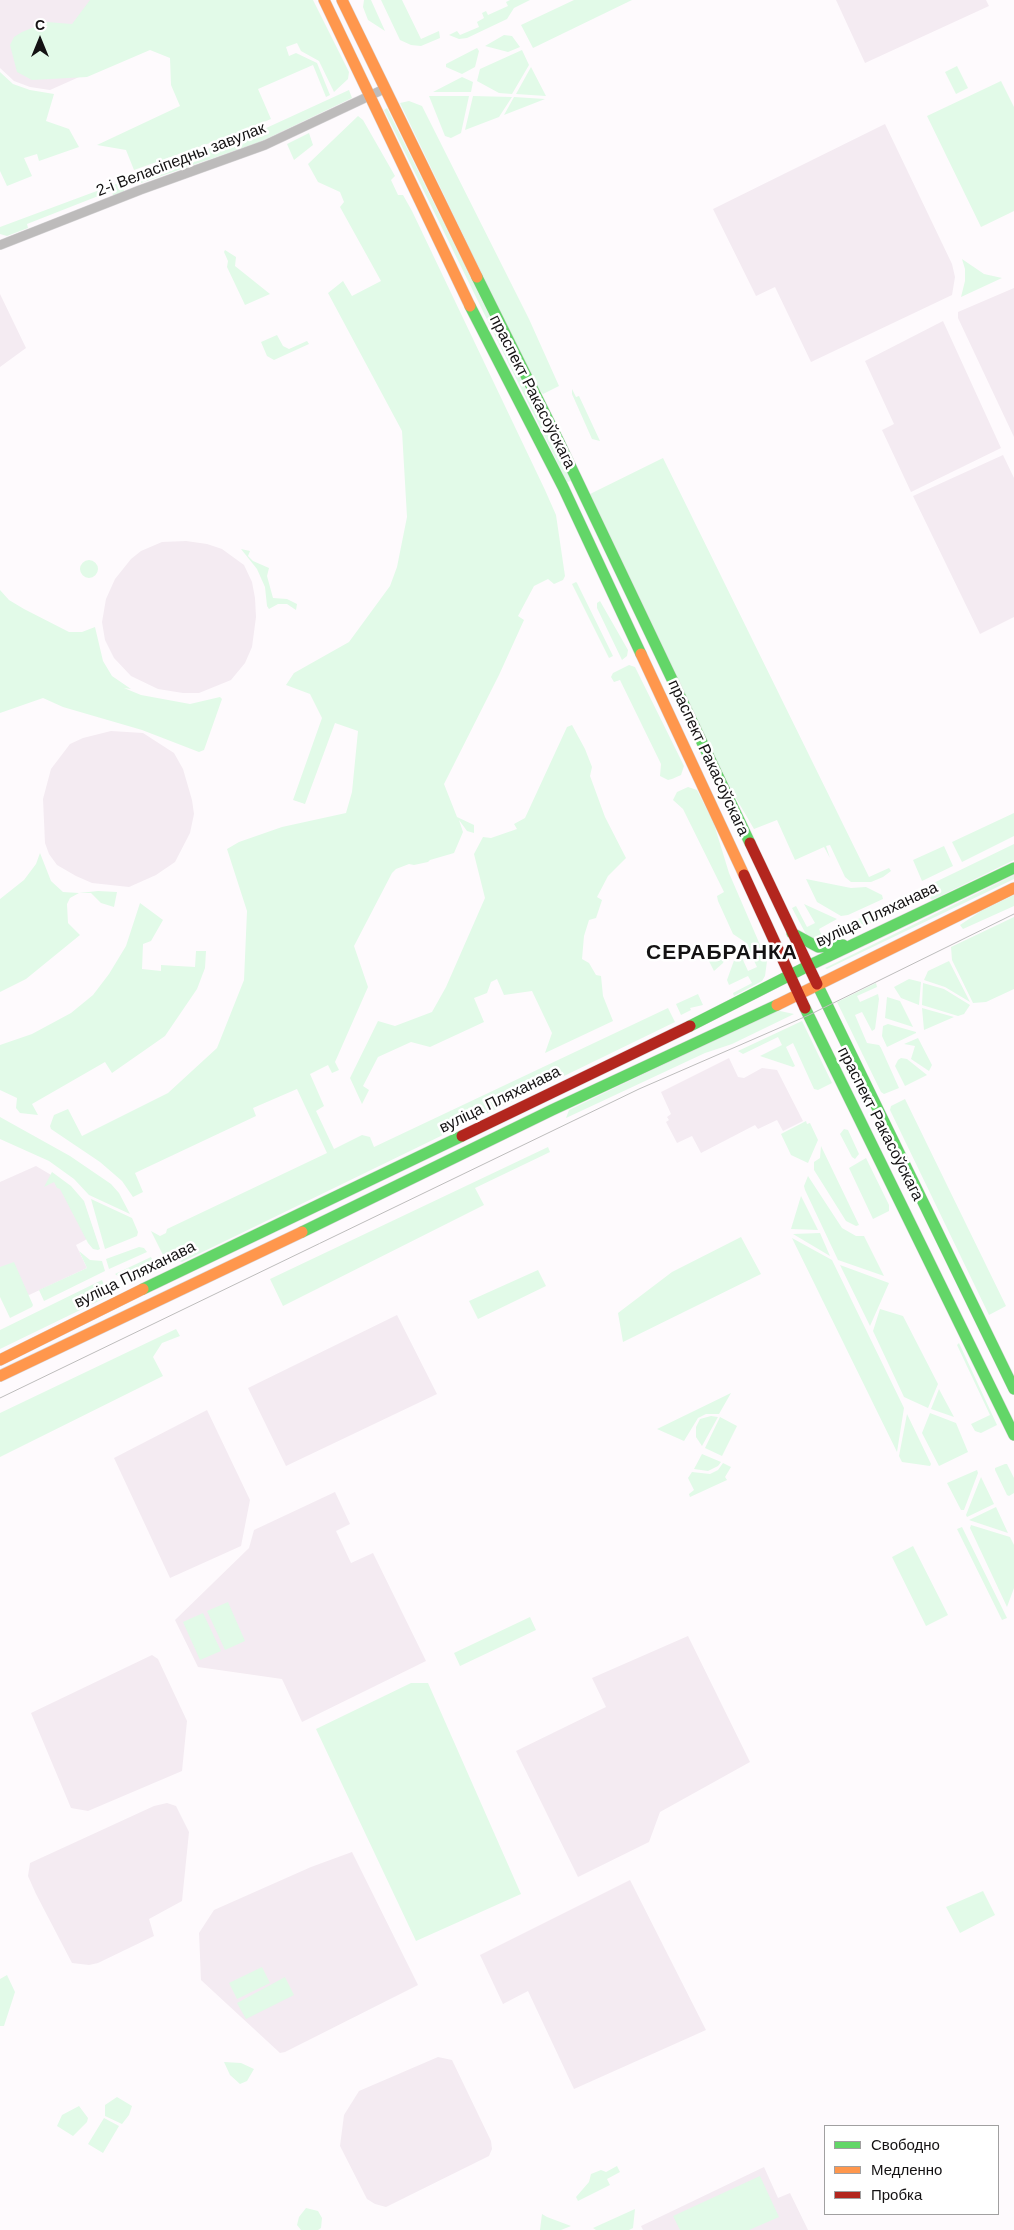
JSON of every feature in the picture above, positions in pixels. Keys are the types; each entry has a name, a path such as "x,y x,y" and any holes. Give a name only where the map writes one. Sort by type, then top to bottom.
{"main road":[{"name":"праспект Ракасоўскага","path":"324,0 412,181 450,267 570,501 699,776 789,975 1014,1435"},
{"name":"праспект Ракасоўскага","path":"342,0 384,89 558,440 808,966 1014,1389"},
{"name":"вуліца Пляханава","path":"0,1360 180,1271 715,1014 789,975 1014,868"},
{"name":"вуліца Пляханава","path":"0,1376 396,1188 561,1105 818,986 1014,888"},
{"path":"792,932 811,944 826,948 869,937"},
{"path":"938,1278 955,1270"}],"street":[{"path":"370,96 384,89"},
{"name":"2-і Веласіпедны завулак","path":"0,245 140,190 265,146 370,96"}],"shaded area":[{"path":"0,0 108,0 133,53 50,90 30,87 14,81 0,68"},
{"path":"836,0 986,0 989,6 865,63"},
{"path":"885,124 952,264 955,277 952,295 811,362 775,287 756,296 713,209"},
{"path":"1014,288 1014,437 958,318 958,312"},
{"path":"0,294 26,348 0,367"},
{"path":"943,321 1001,448 911,492 882,430 894,424 865,361"},
{"path":"1003,455 1014,478 1014,617 980,634 913,496"},
{"path":"186,541 207,544 222,549 244,565 252,582 255,598 256,617 252,647 245,663 231,680 199,693 183,693 158,689 131,676 114,658 105,640 102,622 106,599 115,579 131,559 141,551 162,542"},
{"path":"111,731 143,733 174,753 183,769 194,814 190,833 175,862 156,875 129,887 92,883 76,876 57,865 49,854 45,843 43,799 51,769 70,744 83,738"},
{"path":"729,1058 738,1077 744,1078 762,1068 777,1070 803,1121 783,1131 777,1120 758,1129 755,1125 701,1153 692,1136 677,1143 666,1122 669,1120 667,1117 671,1114 661,1092"},
{"path":"36,1166 63,1182 91,1237 76,1245 87,1268 29,1295 0,1286 0,1182"},
{"path":"397,1315 437,1394 286,1466 248,1388"},
{"path":"207,1410 250,1500 241,1546 170,1578 114,1458"},
{"path":"335,1492 350,1524 336,1531 351,1563 373,1553 426,1661 302,1722 282,1679 198,1667 175,1620 249,1548 254,1530"},
{"path":"688,1636 750,1762 660,1812 649,1842 578,1877 516,1751 606,1707 592,1678"},
{"path":"152,1655 158,1659 187,1721 182,1771 88,1811 71,1808 31,1713"},
{"path":"167,1803 176,1806 189,1832 182,1901 149,1919 154,1936 98,1963 89,1965 72,1963 28,1876 30,1863 154,1806"},
{"path":"352,1852 418,1985 280,2053 201,1980 199,1933 214,1910 311,1867"},
{"path":"630,1880 706,2030 574,2089 528,1991 503,2004 480,1955"},
{"path":"438,2057 452,2060 491,2141 492,2149 489,2156 386,2207 375,2204 367,2199 340,2146 344,2115 359,2091"},
{"path":"764,2167 778,2198 790,2193 808,2230 643,2230 641,2226"}],"green space":[{"path":"90,0 313,0 349,72 348,79 334,92 319,61 301,51 297,43 286,47 289,56 296,53 317,63 330,95 326,97 313,65 258,89 271,119 227,137 134,170 126,150 97,145 180,106 171,85 170,58 150,50 87,77 32,80 17,72 10,45 14,37 22,32 47,22 72,24"},
{"path":"364,0 371,0 385,31 368,20 363,7"},
{"path":"381,0 402,0 421,39 439,31 440,38 421,46 411,45 400,40"},
{"path":"510,0 530,0 514,8 507,19 467,38 459,39 449,35 457,31 460,35 479,27 477,22 484,18 482,13 486,11 488,15 508,6 506,2"},
{"path":"574,0 632,0 533,48 521,25"},
{"path":"504,35 512,36 520,47 508,52 485,46"},
{"path":"477,48 479,51 475,67 462,74 446,67 446,64"},
{"path":"522,50 529,65 512,94 499,93 477,81 480,69"},
{"path":"957,66 968,88 956,94 945,72"},
{"path":"531,67 546,96 516,94"},
{"path":"0,72 13,84 30,90 54,94 46,121 69,129 79,147 39,161 37,154 24,158 32,176 7,186 0,171"},
{"path":"462,77 473,82 471,92 433,92"},
{"path":"1001,81 1014,107 1014,211 981,227 927,116"},
{"path":"349,90 352,98 260,142 141,183 137,174 264,129"},
{"path":"429,96 469,96 461,133 451,138 445,136"},
{"path":"473,96 512,97 499,117 465,130"},
{"path":"514,97 545,99 504,115"},
{"path":"409,101 422,106 529,319 559,386 543,394 535,385 400,103"},
{"path":"387,108 571,481 567,482 384,110"},
{"path":"358,116 363,120 395,176 391,180 398,195 403,195 412,211 545,490 556,515 565,576 563,580 554,584 548,579 534,586 518,616 524,620 499,675 444,784 457,817 474,825 474,833 467,831 459,820 463,832 454,853 428,862 414,865 409,864 396,869 392,873 354,946 368,987 335,1062 339,1070 332,1073 328,1065 310,1074 324,1106 316,1111 334,1149 362,1135 370,1137 374,1147 668,1008 675,1022 182,1262 163,1255 151,1231 160,1236 166,1233 167,1229 327,1153 297,1089 253,1108 256,1116 135,1173 143,1192 133,1197 122,1181 100,1162 51,1129 50,1126 54,1115 68,1109 82,1136 168,1093 217,1048 244,980 247,911 227,849 239,842 282,827 346,813 352,792 358,731 335,723 305,804 293,800 322,718 310,694 286,685 294,673 349,642 390,586 397,567 407,517 402,431 328,293 343,281 352,296 381,281 340,207 344,202 340,192 318,182 308,164"},
{"path":"309,133 313,145 294,160 287,144"},
{"path":"121,182 125,193 114,197 111,191 27,224 28,228 7,236 0,234 0,227"},
{"path":"225,250 236,257 235,266 270,294 245,305 227,267 228,261"},
{"path":"962,259 984,274 1002,278 961,297 965,281 965,269"},
{"path":"277,335 283,346 289,349 307,341 309,344 274,360 267,356 261,342"},
{"path":"572,389 576,397 579,396 600,441 592,439 572,394"},
{"path":"663,458 869,877 889,868 891,871 883,877 871,882 851,882 845,877 830,845 826,846 830,858 824,847 795,860 777,820 754,829 733,793 588,495"},
{"path":"241,549 250,551 248,556 253,561 269,568 267,576 273,598 287,599 297,604 296,610 287,604 278,604 269,609 265,587 257,569"},
{"path":"85,560 93,560 98,565 96,576 85,578 80,573 80,565"},
{"path":"576,582 613,656 609,658 572,584"},
{"path":"0,590 9,600 69,632 82,632 95,627 103,661 112,676 131,689 124,688 141,695 190,704 220,697 222,699 204,750 199,752 142,730 63,707 43,698 0,713"},
{"path":"600,601 628,650 627,656 622,660 597,608 597,603"},
{"path":"629,665 635,667 684,766 681,775 672,779 668,780 660,776 661,764 620,680 614,682 611,677 613,673"},
{"path":"572,725 592,767 590,776 605,817 626,858 608,876 597,897 602,900 596,918 589,920 584,936 582,959 589,963 596,975 601,976 603,996 613,1021 545,1053 552,1033 532,991 504,995 497,979 491,982 487,993 474,998 484,1022 430,1047 411,1042 378,1057 363,1086 369,1090 362,1104 350,1078 378,1021 395,1026 432,1012 446,987 485,898 474,854 483,837 491,838 517,829 514,824 525,818 567,727"},
{"path":"688,787 697,790 714,824 729,873 767,961 765,976 762,981 734,996 733,993 752,983 748,976 729,985 727,980 737,952 739,951 748,971 757,967 745,942 733,934 718,901 717,896 724,892 683,809 673,800 677,792"},
{"path":"1014,813 1014,836 962,862 952,842"},
{"path":"1014,844 1014,860 932,900 921,889"},
{"path":"944,846 953,866 922,881 913,860"},
{"path":"40,853 51,881 63,892 79,893 70,898 67,904 68,923 80,935 26,979 0,992 0,899 24,880 36,864"},
{"path":"1014,875 1014,879 827,969 825,968"},
{"path":"806,879 851,888 866,887 882,895 883,899 848,915 841,916 817,902"},
{"path":"117,892 114,907 101,903 91,893 79,893"},
{"path":"915,892 916,901 830,943 823,944 807,936 792,908 796,906 807,927 815,923 804,904 837,919 819,929 822,936"},
{"path":"1014,895 1014,906 963,929 960,925 981,911"},
{"path":"140,903 163,920 151,941 143,944 142,969 161,971 161,965 195,967 196,951 206,951 205,968 197,989 165,1036 112,1073 105,1062 32,1104 38,1115 20,1113 16,1108 17,1098 0,1090 0,1045 32,1034 71,1013 93,995 109,974 126,946"},
{"path":"1014,917 1014,989 986,1002 973,1003 952,960 951,947"},
{"path":"722,945 725,957 723,963 714,971 708,959 708,952"},
{"path":"949,961 970,1002 945,987 924,980 928,971"},
{"path":"909,979 921,982 919,1005 901,998 894,987"},
{"path":"876,983 877,987 857,996 860,1002 878,994 875,1029 872,1031 862,1012 855,1015 867,1043 879,1045 881,1048 899,1088 884,1094 881,1092 837,1002"},
{"path":"923,983 944,989 970,1005 964,1014 958,1016 922,1005"},
{"path":"698,994 703,1005 690,1008 691,1010 681,1015 676,1004"},
{"path":"887,997 900,1001 913,1027 885,1018"},
{"path":"922,1008 954,1017 924,1030"},
{"path":"780,1011 794,1014 732,1044 705,1053 566,1118 569,1110 772,1012"},
{"path":"802,1021 832,1083 818,1090 814,1089 793,1043 786,1047 795,1066 793,1067 760,1056 782,1045 778,1037 743,1054 738,1051"},
{"path":"888,1024 916,1033 887,1047 882,1036 883,1026"},
{"path":"918,1038 932,1065 929,1071 911,1059 915,1046 904,1044"},
{"path":"901,1058 907,1059 927,1075 905,1086 895,1066"},
{"path":"905,1099 1006,1306 989,1315 890,1110 891,1106"},
{"path":"0,1117 70,1156 111,1184 119,1193 130,1214 89,1195 74,1179 49,1161 0,1139"},
{"path":"806,1121 807,1124 810,1123 818,1140 808,1163 791,1155 781,1134"},
{"path":"844,1129 848,1130 859,1154 855,1159 852,1157 840,1134"},
{"path":"821,1146 859,1225 856,1226 846,1221 814,1170 814,1162 820,1158"},
{"path":"548,1147 550,1152 475,1188 484,1205 283,1306 270,1279"},
{"path":"866,1158 889,1205 889,1211 873,1219 849,1168"},
{"path":"52,1172 71,1186 84,1201 100,1249 93,1249 88,1243 60,1189 57,1188 54,1182 44,1187"},
{"path":"808,1176 842,1228 856,1236 864,1236 884,1276 838,1260 805,1190 804,1186"},
{"path":"801,1196 818,1230 791,1229"},
{"path":"91,1199 132,1218 138,1232 137,1236 105,1249"},
{"path":"820,1233 830,1256 793,1234"},
{"path":"741,1237 761,1274 623,1342 618,1313 672,1272"},
{"path":"792,1238 832,1260 904,1408 897,1452"},
{"path":"139,1247 144,1248 147,1252 109,1269 106,1259"},
{"path":"79,1251 90,1260 102,1261 105,1271 44,1301 39,1290 87,1268"},
{"path":"151,1257 155,1266 147,1271 125,1281 115,1274"},
{"path":"14,1262 33,1305 10,1318 0,1297 0,1267"},
{"path":"840,1265 889,1283 870,1326"},
{"path":"538,1270 546,1286 478,1319 469,1301"},
{"path":"102,1280 109,1296 0,1349 0,1330"},
{"path":"880,1309 903,1316 938,1384 928,1408 904,1397 873,1331"},
{"path":"176,1329 180,1336 162,1343 153,1357 163,1376 0,1457 0,1413"},
{"path":"959,1343 997,1425 981,1433 975,1431 971,1424 990,1415 957,1345"},
{"path":"939,1389 940,1391 954,1417 931,1409"},
{"path":"731,1393 719,1414 706,1414 698,1418 684,1441 657,1429"},
{"path":"930,1413 956,1423 968,1452 939,1466 922,1433"},
{"path":"907,1414 931,1464 930,1466 902,1462 899,1456"},
{"path":"711,1416 718,1417 702,1446 696,1437 696,1427 700,1419"},
{"path":"720,1417 737,1426 722,1456 705,1448"},
{"path":"702,1454 721,1462 718,1466 708,1471 694,1469"},
{"path":"723,1463 731,1467 725,1477 727,1480 690,1497 689,1494 694,1490 688,1478 692,1472 710,1474 718,1470"},
{"path":"1007,1464 1014,1478 1014,1493 1009,1496 995,1470 995,1468"},
{"path":"977,1470 978,1473 964,1510 961,1510 947,1483"},
{"path":"981,1477 994,1504 967,1517 966,1515"},
{"path":"996,1507 1008,1533 969,1520"},
{"path":"971,1525 1010,1537 1014,1545 1014,1588 1007,1607 970,1528"},
{"path":"962,1527 1007,1618 1002,1620 957,1529"},
{"path":"913,1546 948,1615 926,1626 892,1557"},
{"path":"228,1602 245,1641 225,1650 207,1611"},
{"path":"203,1613 221,1651 200,1660 183,1622"},
{"path":"530,1617 536,1630 460,1666 454,1653"},
{"path":"411,1683 428,1683 521,1894 416,1941 316,1729"},
{"path":"983,1891 995,1915 960,1933 946,1907"},
{"path":"262,1967 270,1983 237,1999 229,1983"},
{"path":"7,1975 15,1992 4,2026 0,2026 0,1979"},
{"path":"285,1977 294,1995 246,2019 237,2003"},
{"path":"224,2062 241,2063 254,2069 247,2081 240,2084 230,2075"},
{"path":"117,2097 132,2106 129,2115 122,2124 105,2116 105,2105"},
{"path":"79,2106 88,2118 87,2122 73,2136 57,2126 62,2115"},
{"path":"104,2118 119,2126 103,2153 88,2144"},
{"path":"617,2166 620,2172 607,2179 610,2185 578,2201 576,2197 589,2182 591,2174 601,2170 606,2172"},
{"path":"760,2176 779,2217 749,2230 680,2230 673,2216"},
{"path":"306,2208 318,2211 322,2218 321,2228 318,2230 301,2230 297,2225 299,2217"},
{"path":"635,2209 633,2228 629,2230 596,2230 593,2228"},
{"path":"542,2214 571,2226 561,2230 540,2230"}],"tram line":[{"path":"0,1398 639,1089 809,1015 1014,914"}],"traffic: fast":[{"path":"477,277 558,440 750,843"},
{"path":"470,306 563,487 641,654"},
{"path":"690,1026 808,966 1014,868"},
{"path":"792,933 818,947 843,945"},
{"path":"817,984 1014,1389"},
{"path":"302,1232 552,1110 777,1005"},
{"path":"805,1008 1014,1435"},
{"path":"143,1289 462,1136"}],"traffic: slow":[{"path":"324,0 470,306"},
{"path":"342,0 477,277"},
{"path":"641,654 744,875"},
{"path":"777,1005 1014,888"},
{"path":"0,1376 302,1232"},
{"path":"0,1360 143,1289"}],"traffic: jam":[{"path":"750,843 817,984"},
{"path":"744,875 805,1008"},
{"path":"462,1136 690,1026"}],"district":[{"name":"СЕРАБРАНКА","path":"722,953"}]}
